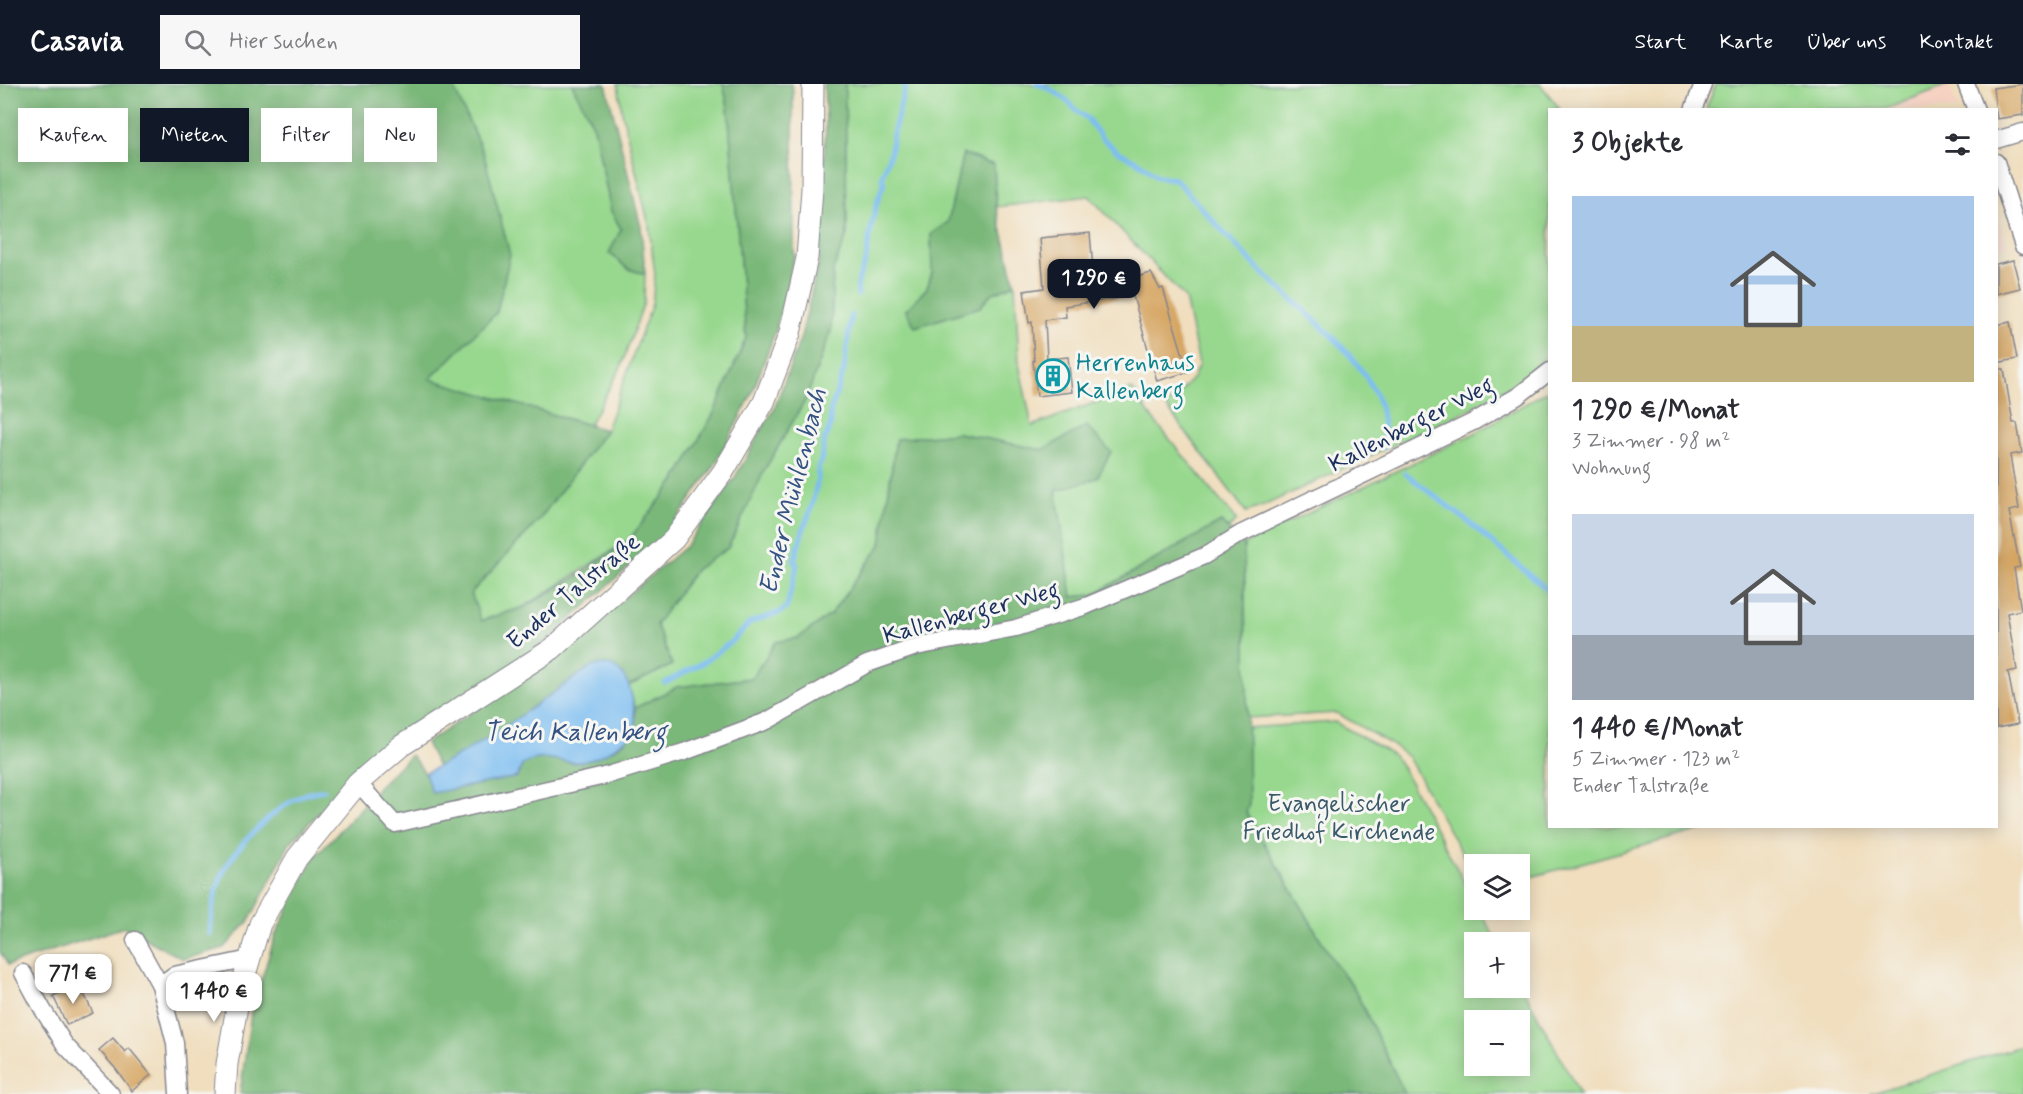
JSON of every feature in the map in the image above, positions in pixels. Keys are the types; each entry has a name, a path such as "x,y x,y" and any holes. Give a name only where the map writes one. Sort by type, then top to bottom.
{"main road":[{"name":"Ender Talstraße","path":"225,1094 227,1064 239,995 260,924 297,858 358,783 400,746 552,649 674,539 723,472 764,402 792,322 807,258 812,189 813,84"}],"street":[{"path":"1694,108 1703,84"},
{"path":"1965,84 1975,108"},
{"path":"1998,139 2023,132"},
{"path":"1998,168 2023,246"},
{"name":"Kallenberger Weg","path":"358,783 394,824 605,776 684,753 767,720 867,664 916,647 1016,628 1086,606 1204,555 1240,534 1473,422 1518,396 1548,373"},
{"path":"135,940 160,985 175,1043 178,1094"},
{"path":"160,985 174,975 250,959"},
{"path":"23,973 42,1010 65,1045 111,1094"}],"shaded area":[{"path":"1949,84 1958,108 1891,108"},
{"path":"1998,221 2007,245 1998,250"}],"green space":[{"path":"0,84 452,84 484,155 510,255 497,312 430,379 606,430 539,520 471,593 481,621 524,607 579,575 629,540 677,478 714,413 746,338 728,107 723,84 791,84 793,90 794,256 776,330 751,396 714,466 667,533 545,642 348,781 290,843 249,921 224,948 183,959 124,927 8,965 0,952"},
{"path":"452,84 572,84 594,127 611,211 621,229 628,269 645,274 644,302 621,367 589,425 429,379 497,312 484,155"},
{"path":"572,84 606,84 641,227 645,274 628,269 609,253 621,229 611,211 594,127"},
{"path":"618,84 723,84 728,107 746,338 714,413 677,478 629,540 524,607 480,621 471,593 539,520 606,430 652,304 655,275 649,226 622,113"},
{"path":"824,84 845,84 847,235 833,270 831,330 806,399 765,469 728,548 696,569 656,624 672,665 628,686 617,669 438,767 426,743 554,658 686,546 734,479 775,407 801,337 819,261 826,124"},
{"path":"845,84 1540,84 1559,108 1548,108 1548,355 1519,381 1468,410 1246,512 1166,406 1193,378 1199,364 1185,298 1089,196 996,207 994,165 963,154 948,223 931,234 932,273 927,288 906,310 980,307 991,294 1015,284 1019,364 1032,426 1132,389 1153,419 1237,521 1229,528 1221,522 1093,595 1072,597 1056,490 1097,478 1042,450 958,433 896,439 881,545 831,614 798,638 776,642 752,678 677,687 635,708 628,686 672,665 656,624 696,569 728,548 765,469 806,399 831,330 833,270 847,235"},
{"path":"1716,84 1949,84 1889,108 1706,108"},
{"path":"963,154 994,165 996,207 1015,284 991,294 980,307 915,327 906,310 927,288 932,273 931,234 948,222"},
{"path":"1548,391 1548,828 1707,828 1530,877 1530,854 1464,854 1464,857 1408,757 1394,746 1337,713 1247,718 1244,544 1475,433"},
{"path":"1087,426 1111,452 1097,478 1056,491 1072,597 1093,595 1221,522 1244,544 1249,804 1246,812 1335,964 1353,986 1405,1094 240,1094 251,1014 275,936 313,859 379,786 411,755 425,773 432,793 517,777 522,765 532,759 553,758 574,763 595,758 618,747 636,731 635,708 677,687 752,678 776,642 798,638 831,614 881,545 896,439 958,433 1042,450"},
{"name":"Evangelischer Friedhof Kirchende","path":"1335,722 1392,754 1399,762 1464,882 1464,920 1485,920 1492,932 1464,932 1464,998 1528,998 1580,1094 1405,1094 1353,986 1335,964 1246,812 1249,804 1246,728"},
{"path":"2023,1045 2023,1094 1869,1094 1886,1089"}],"water":[{"name":"Teich Kallenberg","path":"599,665 615,667 627,681 630,689 636,731 622,742 590,760 573,762 536,759 522,765 517,777 432,793 425,773 469,750 591,667"}],"building":[{"path":"2023,84 2023,115 1998,119 1993,88"},
{"path":"1090,233 1094,280 1115,277 1116,283 1151,273 1160,289 1163,288 1188,372 1157,381 1133,296 1065,306 1066,317 1045,320 1047,359 1068,357 1072,392 1037,396 1032,322 1029,323 1024,291 1044,288 1040,238"},
{"path":"2013,260 2020,288 1998,294 1998,264"},
{"path":"2010,322 2017,359 1998,363 1998,325"},
{"path":"1998,369 2004,369 2013,423 2017,423 2022,453 2010,455 2019,509 2009,511 2020,567 2014,568 2021,610 2007,613 2017,670 2008,672 2018,724 1998,728"},
{"path":"76,986 80,994 83,992 93,1013 67,1025 53,996"},
{"path":"113,1038 125,1052 129,1048 151,1075 132,1091 99,1050"}],"waterway":[{"name":"Ender Mühlenbach","path":"858,295 857,289 866,259 873,218 884,184 882,177 891,150 906,84"},
{"path":"1037,84 1064,98 1087,118 1102,138 1117,151 1140,163 1158,177 1175,179 1249,259 1327,331 1358,365 1370,383 1379,402 1384,448"},
{"name":"Ender Mühlenbach","path":"665,683 704,662 730,643 751,622 781,612 787,607 797,565 794,561 811,509 825,438 831,424 830,413 844,370 851,315"},
{"path":"1405,473 1466,520 1548,590"},
{"name":"Ender Mühlenbach","path":"210,934 215,895 224,870 232,857 255,831 281,808 306,794 324,790"}],"place":[{"name":"Herrenhaus Kallenberg","path":"1053,376"}]}
